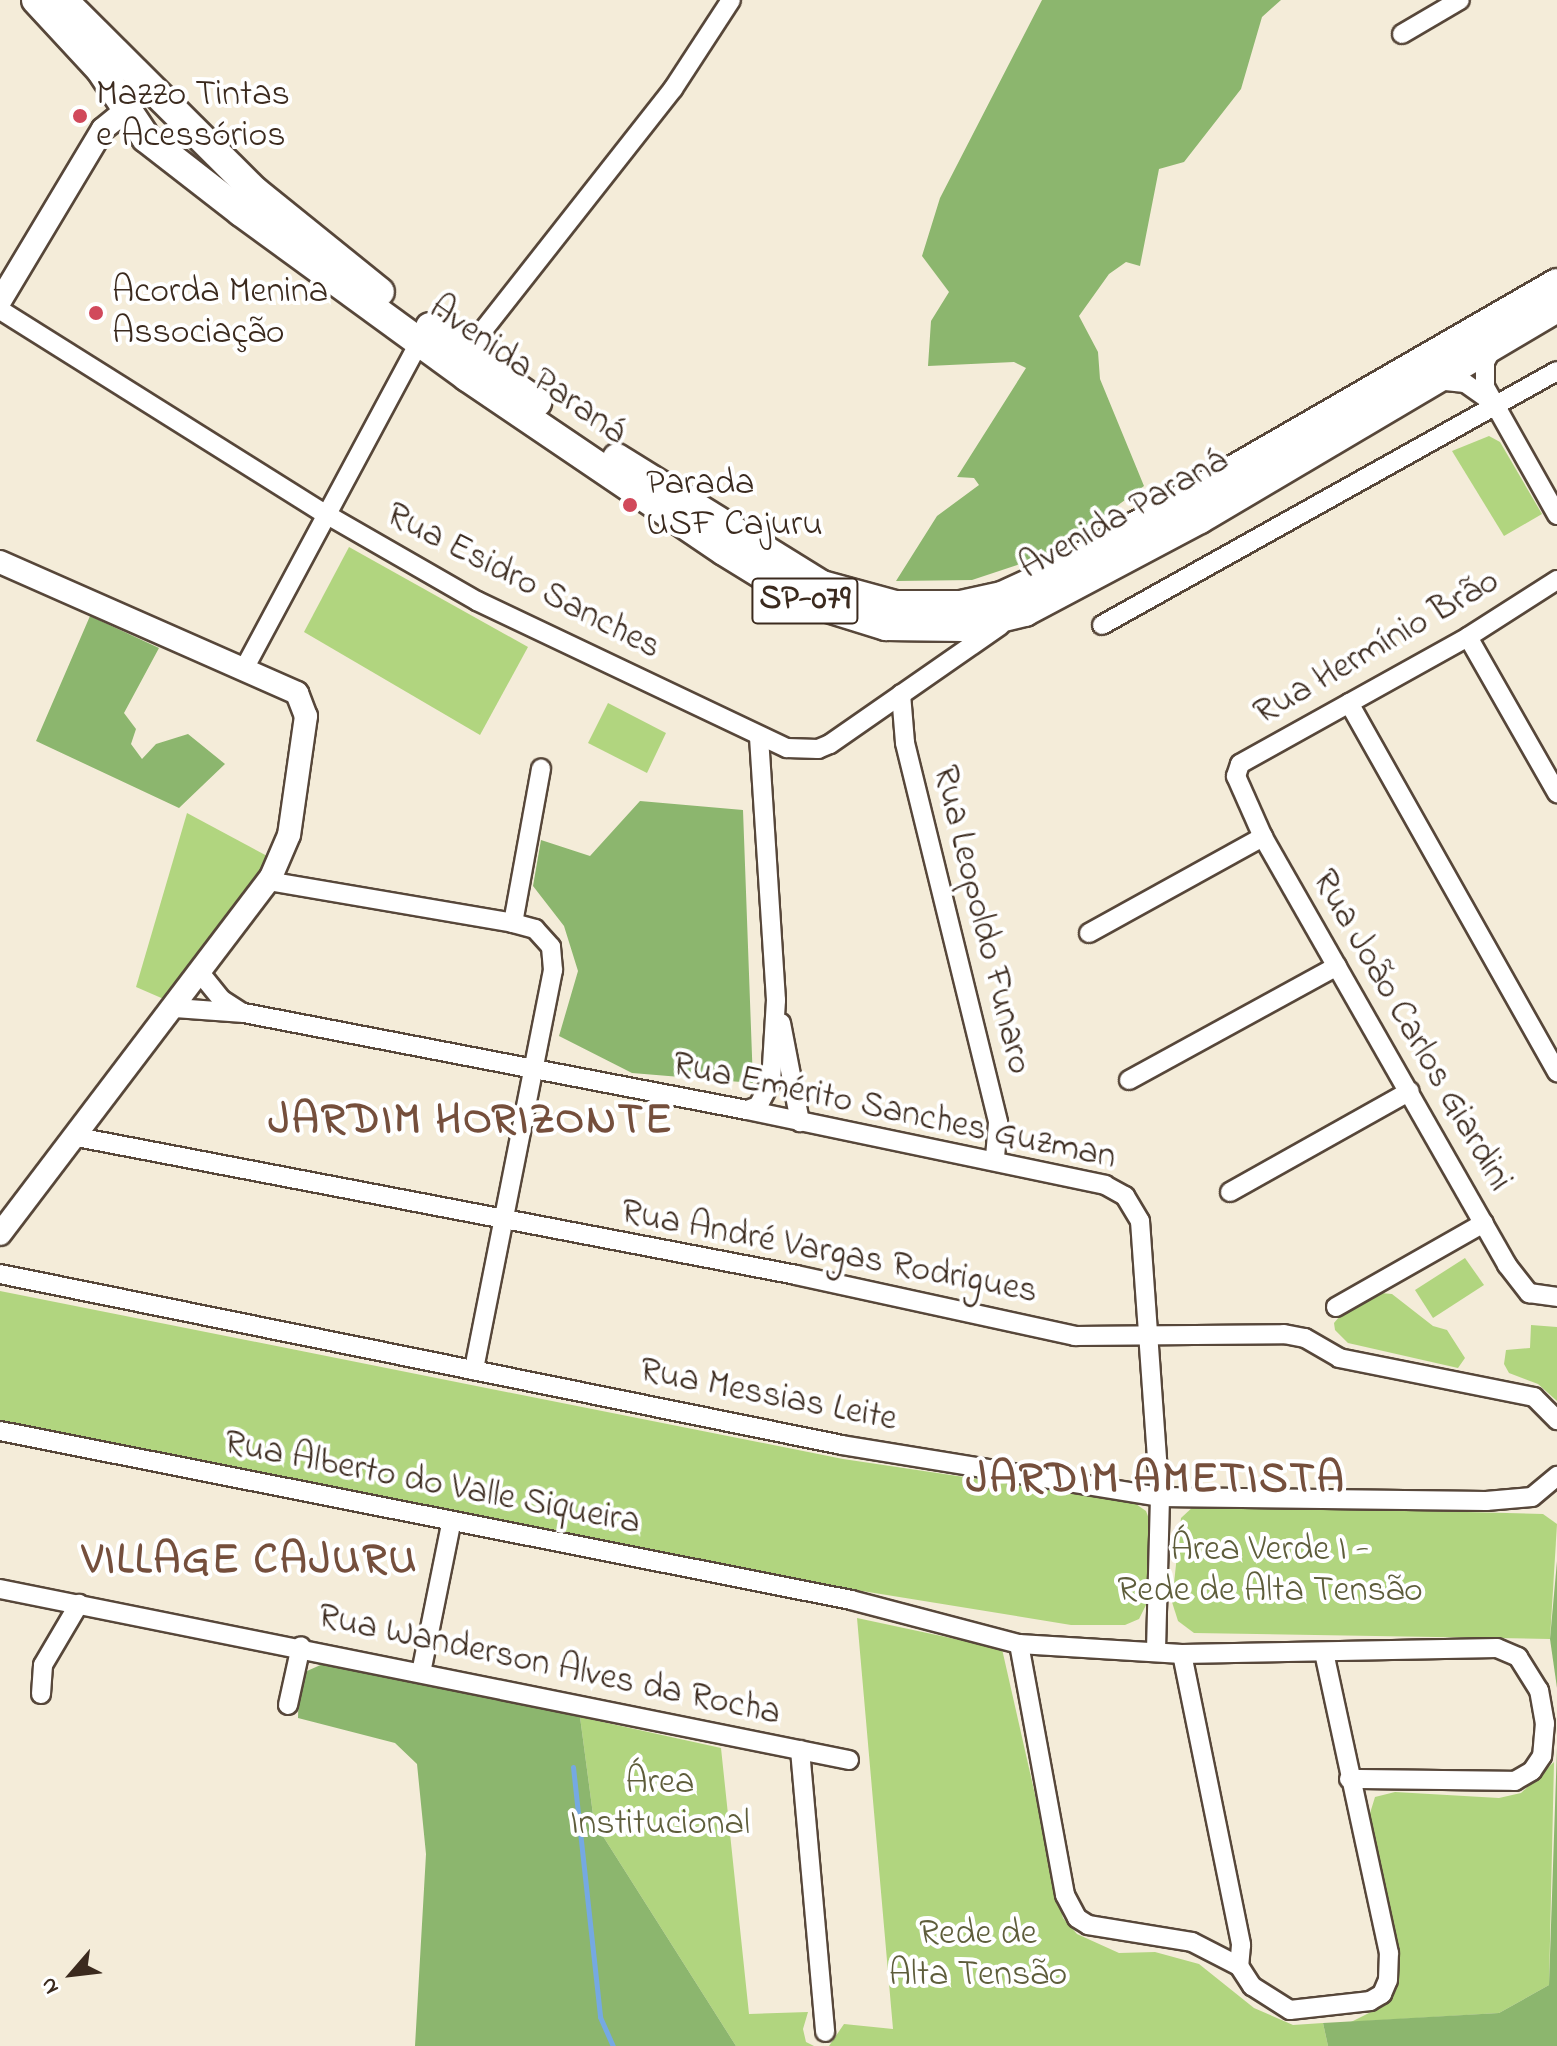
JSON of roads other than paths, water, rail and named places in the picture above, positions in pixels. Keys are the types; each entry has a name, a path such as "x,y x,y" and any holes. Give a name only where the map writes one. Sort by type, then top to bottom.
{"main road":[{"name":"Avenida Paraná","path":"36,0 100,69 165,156 419,343 643,499 805,601 861,620 929,629 988,623 1025,612 1200,519 1557,308"},
{"name":"Avenida Paraná","path":"63,0 256,192 373,287 639,473 804,577 895,605 961,605 1002,596 1063,568 1557,283"},
{"path":"128,109 164,119 219,169 256,192"}],"street":[{"path":"466,352 673,89 731,0"},
{"path":"1402,34 1460,0"},
{"path":"0,301 103,129 128,109"},
{"name":"Rua Esidro Sanches","path":"0,310 324,513 477,601 787,748 818,749 863,722 969,643 1025,612"},
{"path":"244,669 324,513 419,343"},
{"path":"1494,345 1484,371 1493,405 1557,515"},
{"path":"1102,625 1557,371"},
{"path":"1436,380 1465,383 1493,405"},
{"path":"0,562 297,693 304,704 289,835 280,862 201,974 0,1234"},
{"name":"Rua Hermínio Brão","path":"1236,776 1240,764 1468,637 1557,580"},
{"path":"1468,637 1557,793"},
{"name":"Rua Leopoldo Funaro","path":"901,694 905,743 998,1123 995,1160"},
{"path":"1349,703 1557,1072"},
{"name":"Rua Leopoldo Funaro","path":"863,722 881,718 891,723 905,743"},
{"path":"747,1110 758,1106 771,1082 776,1000 759,737"},
{"path":"513,923 541,769"},
{"name":"Rua João Carlos Giardini","path":"1236,776 1263,837 1484,1223 1529,1293 1554,1299"},
{"path":"1089,933 1263,837"},
{"path":"280,862 308,884"},
{"path":"268,881 308,884 513,923 545,937 553,957 474,1370"},
{"path":"1129,1080 1337,966"},
{"name":"Rua Emérito Sanches Guzman","path":"201,974 221,999 244,1013"},
{"path":"776,1000 800,1122"},
{"name":"Rua Emérito Sanches Guzman","path":"175,1008 244,1013 747,1110 1105,1185 1132,1203 1140,1221 1160,1497 1156,1651"},
{"path":"1230,1192 1410,1091"},
{"name":"Rua André Vargas Rodrigues","path":"77,1137 796,1275 1075,1336 1295,1336 1339,1358 1534,1397 1557,1420"},
{"path":"1336,1307 1484,1223"},
{"name":"Rua Messias Leite","path":"0,1274 842,1445 1160,1497 1532,1497 1557,1476"},
{"name":"Rua Alberto do Valle Siqueira","path":"0,1431 451,1524 851,1600 1019,1644 1182,1654 1508,1651 1539,1690 1545,1723 1542,1756 1532,1771 1493,1784 1349,1779"},
{"path":"421,1673 451,1524"},
{"name":"Rua Wanderson Alves da Rocha","path":"0,1589 301,1646 849,1760"},
{"path":"41,1694 43,1665 79,1604"},
{"path":"1019,1644 1070,1907 1088,1925 1192,1942 1239,1966 1252,1986 1290,2010 1370,2001 1382,1994 1388,1980 1389,1953 1324,1653"},
{"path":"288,1705 301,1646"},
{"path":"1182,1654 1241,1945 1239,1966"},
{"path":"800,1750 825,2032"}],"waterway":[{"path":"573,1767 600,2017 613,2046"}],"place":[{"name":"Mazzo Tintas e Acessórios","path":"80,116"},
{"name":"Acorda Menina Associação","path":"96,313"},
{"name":"Parada USF Cajuru","path":"630,505"}],"district":[{"name":"JARDIM HORIZONTE","path":"471,1121"},
{"name":"JARDIM AMETISTA","path":"1156,1480"},
{"name":"VILLAGE CAJURU","path":"250,1561"}],"park label":[{"name":"Área Verde I - Rede de Alta Tensão","path":"1270,1570"},
{"name":"Área Institucional","path":"660,1804"},
{"name":"Rede de Alta Tensão","path":"978,1954"}]}
